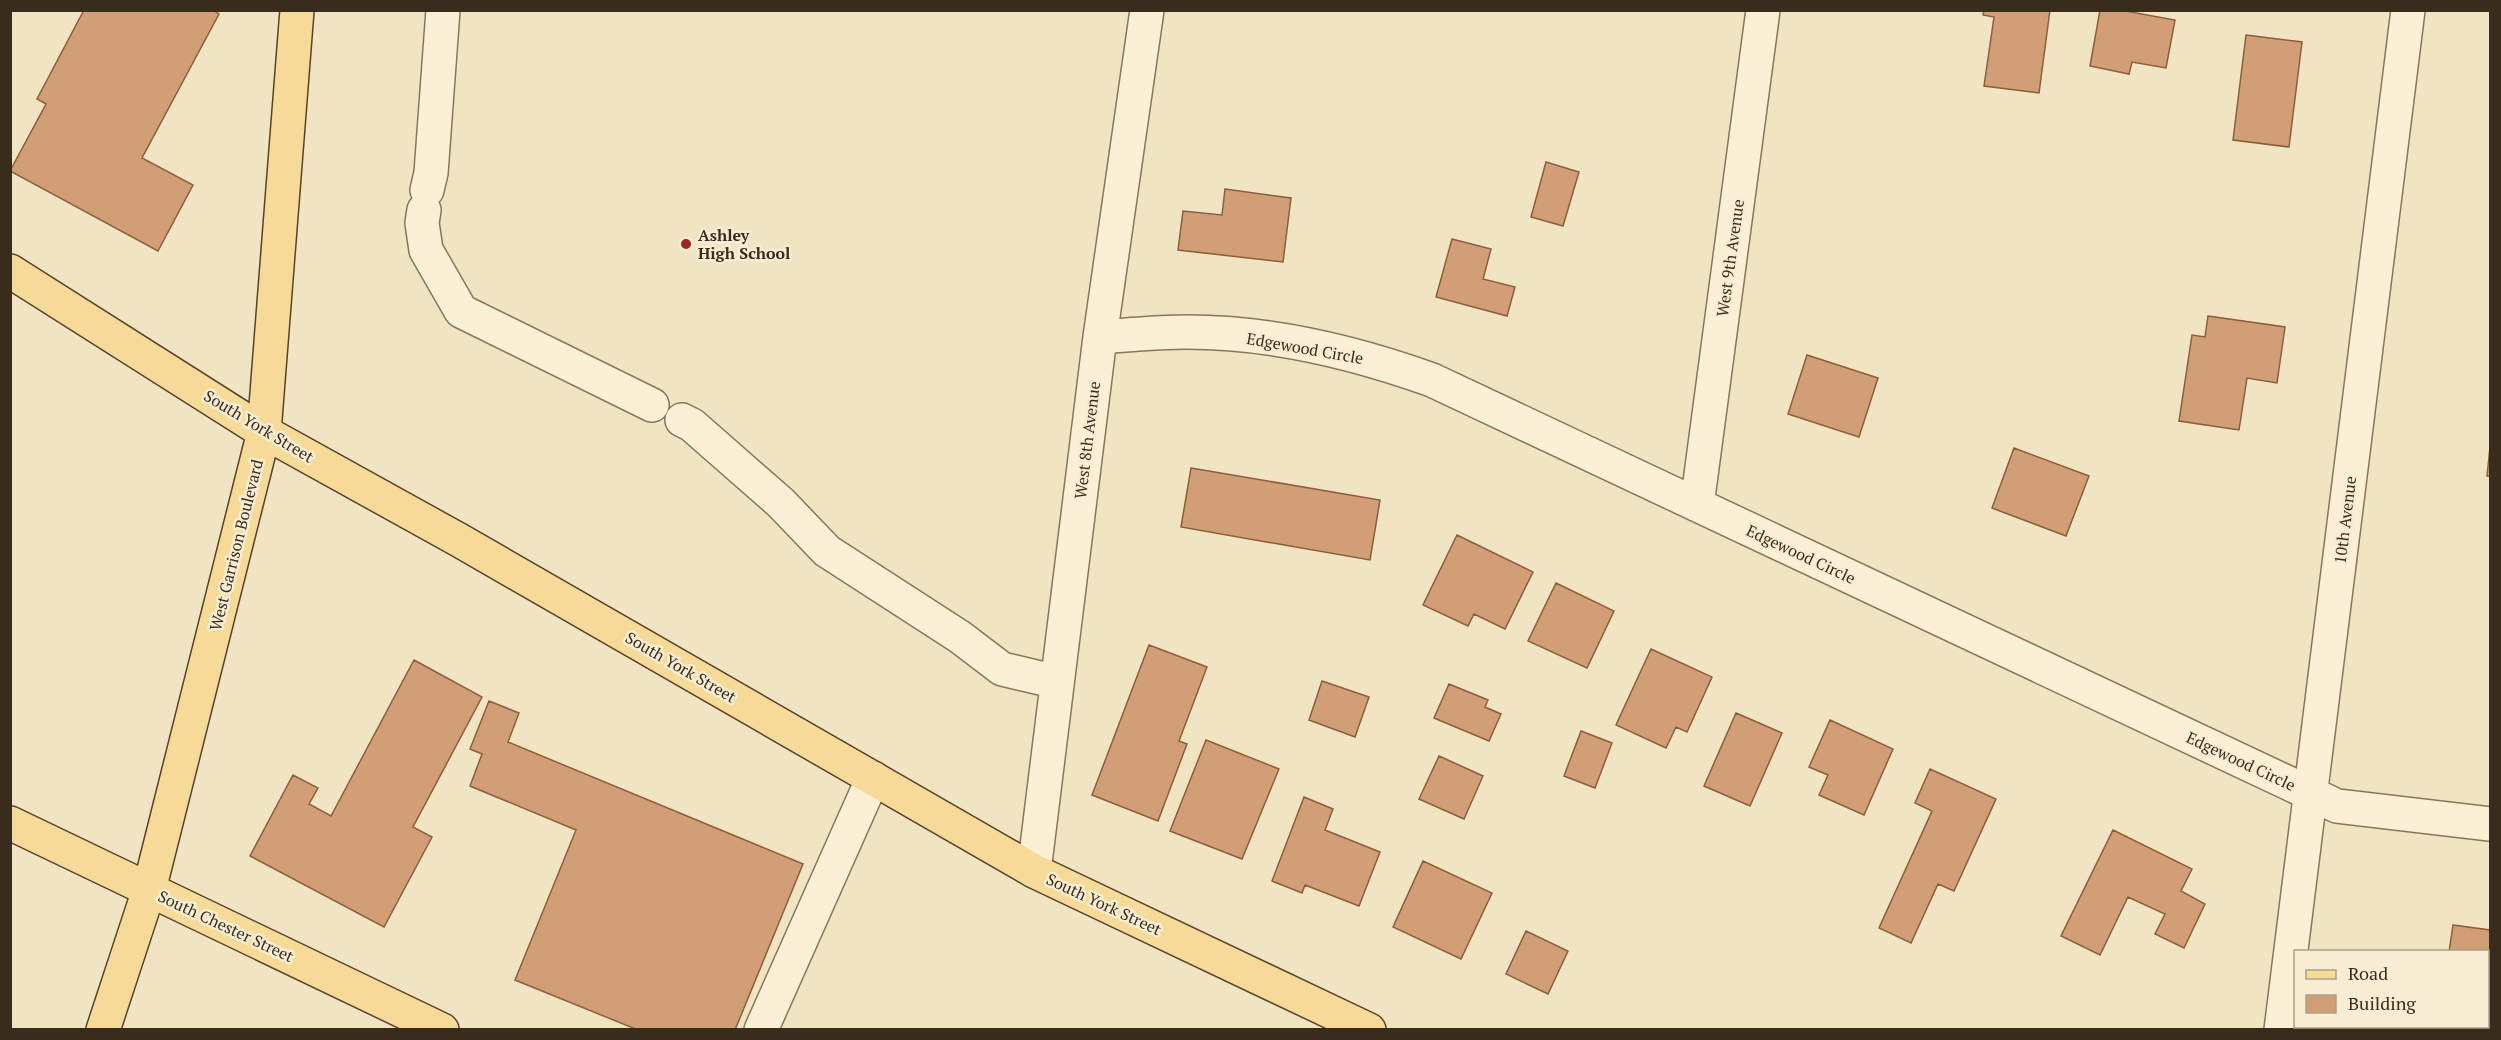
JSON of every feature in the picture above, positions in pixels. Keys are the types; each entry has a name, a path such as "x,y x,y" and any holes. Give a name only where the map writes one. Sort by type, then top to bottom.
{"main road":[{"name":"West Garrison Boulevard","path":"103,1029 149,890 264,432 297,10"},
{"name":"South York Street","path":"10,271 264,432 459,540 1034,871 1369,1029"},
{"name":"South Chester Street","path":"10,823 442,1029"}],"street":[{"path":"444,10 431,172 422,223 426,250 461,311 652,405"},
{"name":"West 8th Avenue","path":"1034,871 1100,337 1147,10"},
{"name":"West 9th Avenue","path":"1697,505 1763,10"},
{"name":"10th Avenue","path":"2281,1029 2408,10"},
{"name":"Edgewood Circle","path":"1100,337 1188,332 1257,338 1326,348 1381,362 1432,380 2337,806 2490,824"},
{"path":"682,420 692,425 782,503 827,550 960,637 1002,669 1057,682"},
{"path":"761,1029 873,778"}],"building":[{"path":"84,10 213,10 219,14 142,158 193,185 158,251 10,171 46,104 37,99"},
{"path":"1984,10 2050,10 2039,93 1984,86 1994,17 1983,15"},
{"path":"2100,10 2120,10 2175,20 2166,68 2132,62 2129,74 2090,66"},
{"path":"2246,35 2302,42 2289,147 2233,140"},
{"path":"1546,162 1579,172 1563,226 1531,217"},
{"path":"1225,189 1291,198 1283,262 1178,250 1183,211 1222,215"},
{"path":"1452,239 1491,249 1483,279 1515,287 1507,316 1436,297"},
{"path":"2208,316 2285,327 2277,383 2247,378 2239,430 2179,421 2192,335 2205,337"},
{"path":"1807,355 1878,378 1859,437 1788,414"},
{"path":"2490,447 2490,476 2487,476"},
{"path":"2014,448 2089,476 2066,536 1992,508"},
{"path":"1191,468 1380,500 1370,560 1181,527"},
{"path":"1457,535 1533,572 1505,629 1474,614 1468,626 1423,605"},
{"path":"1556,583 1614,611 1587,668 1528,641"},
{"path":"1149,645 1207,667 1179,741 1187,744 1158,821 1092,795"},
{"path":"1651,649 1712,677 1687,732 1676,727 1666,748 1616,725"},
{"path":"414,660 482,697 413,827 432,837 384,927 250,856 293,775 318,788 309,804 331,816"},
{"path":"1322,681 1369,697 1355,737 1309,720"},
{"path":"1449,684 1488,700 1485,707 1501,714 1489,741 1434,718"},
{"path":"489,701 519,713 508,742 803,864 735,1030 638,1030 515,980 576,830 470,786 482,754 470,749"},
{"path":"1736,713 1782,733 1750,806 1704,786"},
{"path":"1830,720 1893,749 1864,815 1819,795 1828,775 1809,767"},
{"path":"1581,731 1612,743 1595,788 1564,776"},
{"path":"1206,740 1279,769 1242,859 1170,831"},
{"path":"1439,756 1483,776 1464,819 1419,799"},
{"path":"1930,769 1996,799 1954,891 1938,884 1911,943 1879,928 1932,811 1915,803"},
{"path":"1304,797 1333,809 1325,830 1380,852 1359,906 1305,885 1302,893 1272,881"},
{"path":"2113,830 2192,869 2181,891 2205,904 2184,948 2155,934 2165,914 2128,897 2100,955 2061,936"},
{"path":"1423,861 1492,893 1461,959 1393,927"},
{"path":"2453,925 2490,930 2490,1030 2440,1030 2440,1028 2489,1028 2489,950 2449,950"},
{"path":"1526,931 1568,951 1548,994 1506,974"}],"place":[{"name":"Ashley High School","path":"686,244"}]}
